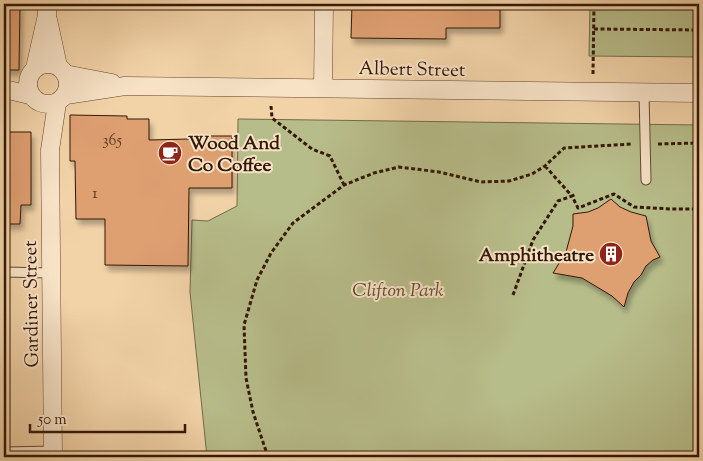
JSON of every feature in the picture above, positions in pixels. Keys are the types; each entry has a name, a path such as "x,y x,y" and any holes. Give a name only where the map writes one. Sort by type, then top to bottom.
{"street":[{"path":"323,88 324,4"},
{"path":"47,9 62,70 68,84 48,99 27,85 47,9"},
{"path":"4,79 32,71 46,64 62,70"},
{"name":"Albert Street","path":"62,70 125,86"},
{"name":"Albert Street","path":"4,89 48,99 125,86 699,93"},
{"name":"Gardiner Street","path":"48,99 53,454"}],"lane":[{"path":"644,93 646,180"},
{"path":"4,272 51,272"},
{"path":"4,452 53,454"}],"path":[{"path":"592,92 594,4"},
{"path":"594,29 699,30"},
{"path":"270,87 272,118 312,149 330,156 344,185"},
{"path":"268,457 253,412 246,378 244,325 257,280 293,223 344,185 374,173 400,166 439,172 481,182 509,181 532,174 545,166 564,148 699,143"},
{"path":"545,166 572,196 578,208 614,194 634,207 699,208"},
{"path":"513,295 533,240 558,201 576,194"}],"green space":[{"path":"590,4 699,4 699,57 589,56"},
{"name":"Clifton Park","path":"238,119 699,125 699,457 207,457 190,292 192,220 208,221 237,206"}],"building":[{"path":"4,4 20,4 19,70 4,70"},
{"path":"352,4 500,4 500,28 446,28 446,39 351,38"},
{"path":"70,115 127,116 127,119 149,119 149,140 189,139 189,136 232,136 232,188 189,188 188,266 105,265 105,219 76,219 75,161 70,161"},
{"path":"4,132 31,132 31,205 21,205 20,224 4,224"},
{"name":"Amphitheatre","path":"611,199 620,207 646,216 651,241 660,257 646,266 634,282 624,307 612,296 582,278 553,273 566,252 573,226 573,214 588,212"}],"place":[{"name":"Wood And Co Coffee","path":"170,153"},
{"name":"Amphitheatre","path":"611,254"}]}
